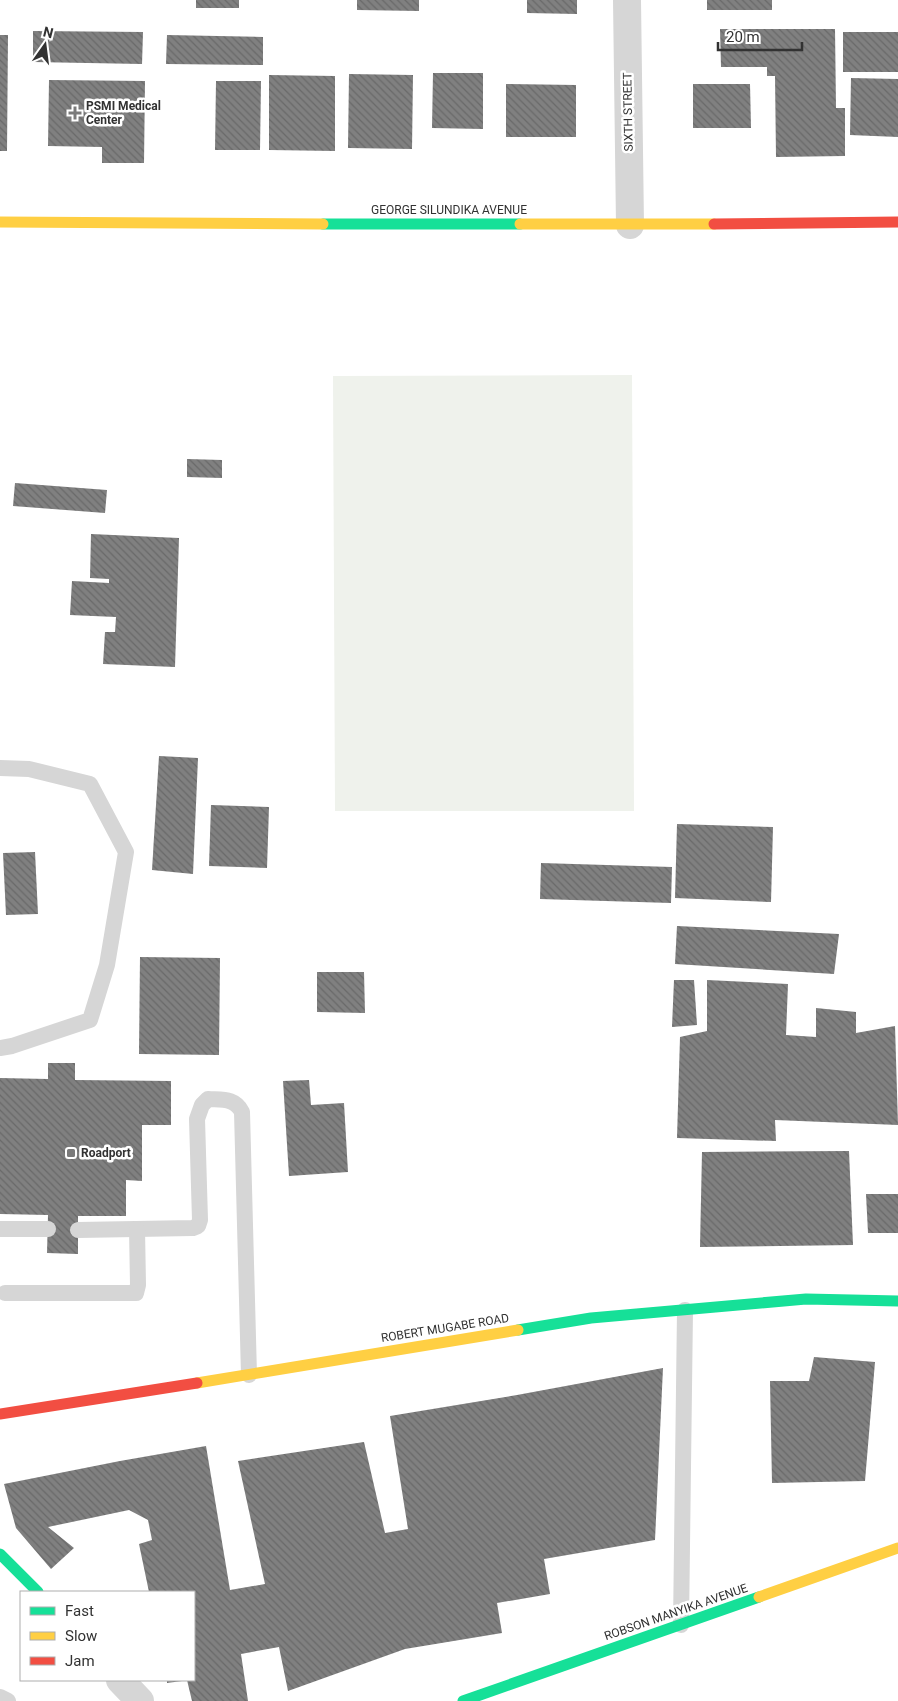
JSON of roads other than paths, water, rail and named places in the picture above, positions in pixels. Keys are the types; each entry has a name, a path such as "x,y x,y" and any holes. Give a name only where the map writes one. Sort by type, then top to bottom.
{"main road":[{"name":"GEORGE SILUNDIKA AVENUE","path":"0,222 630,225 898,222"},
{"name":"ROBERT MUGABE ROAD","path":"0,1414 591,1318 806,1299 898,1301"},
{"name":"ROBSON MANYIKA AVENUE","path":"463,1701 898,1548"},
{"path":"0,1554 37,1591"}],"street":[{"name":"SIXTH STREET","path":"627,0 630,225"},
{"path":"121,1681 140,1701"}],"lane":[{"path":"0,768 29,769 90,784 126,852 107,965 90,1020 12,1046 0,1048"},
{"path":"78,1230 193,1228 198,1226 200,1220 197,1119 202,1105 208,1099 231,1101 239,1105 242,1112 249,1375"},
{"path":"0,1229 48,1230"},
{"path":"5,1293 136,1293 138,1285 137,1229"},
{"path":"680,1625 685,1310"},
{"path":"0,1697 8,1701"}],"place":[{"name":"PSMI Medical Center","path":"75,113"},
{"name":"Roadport","path":"71,1153"}]}
